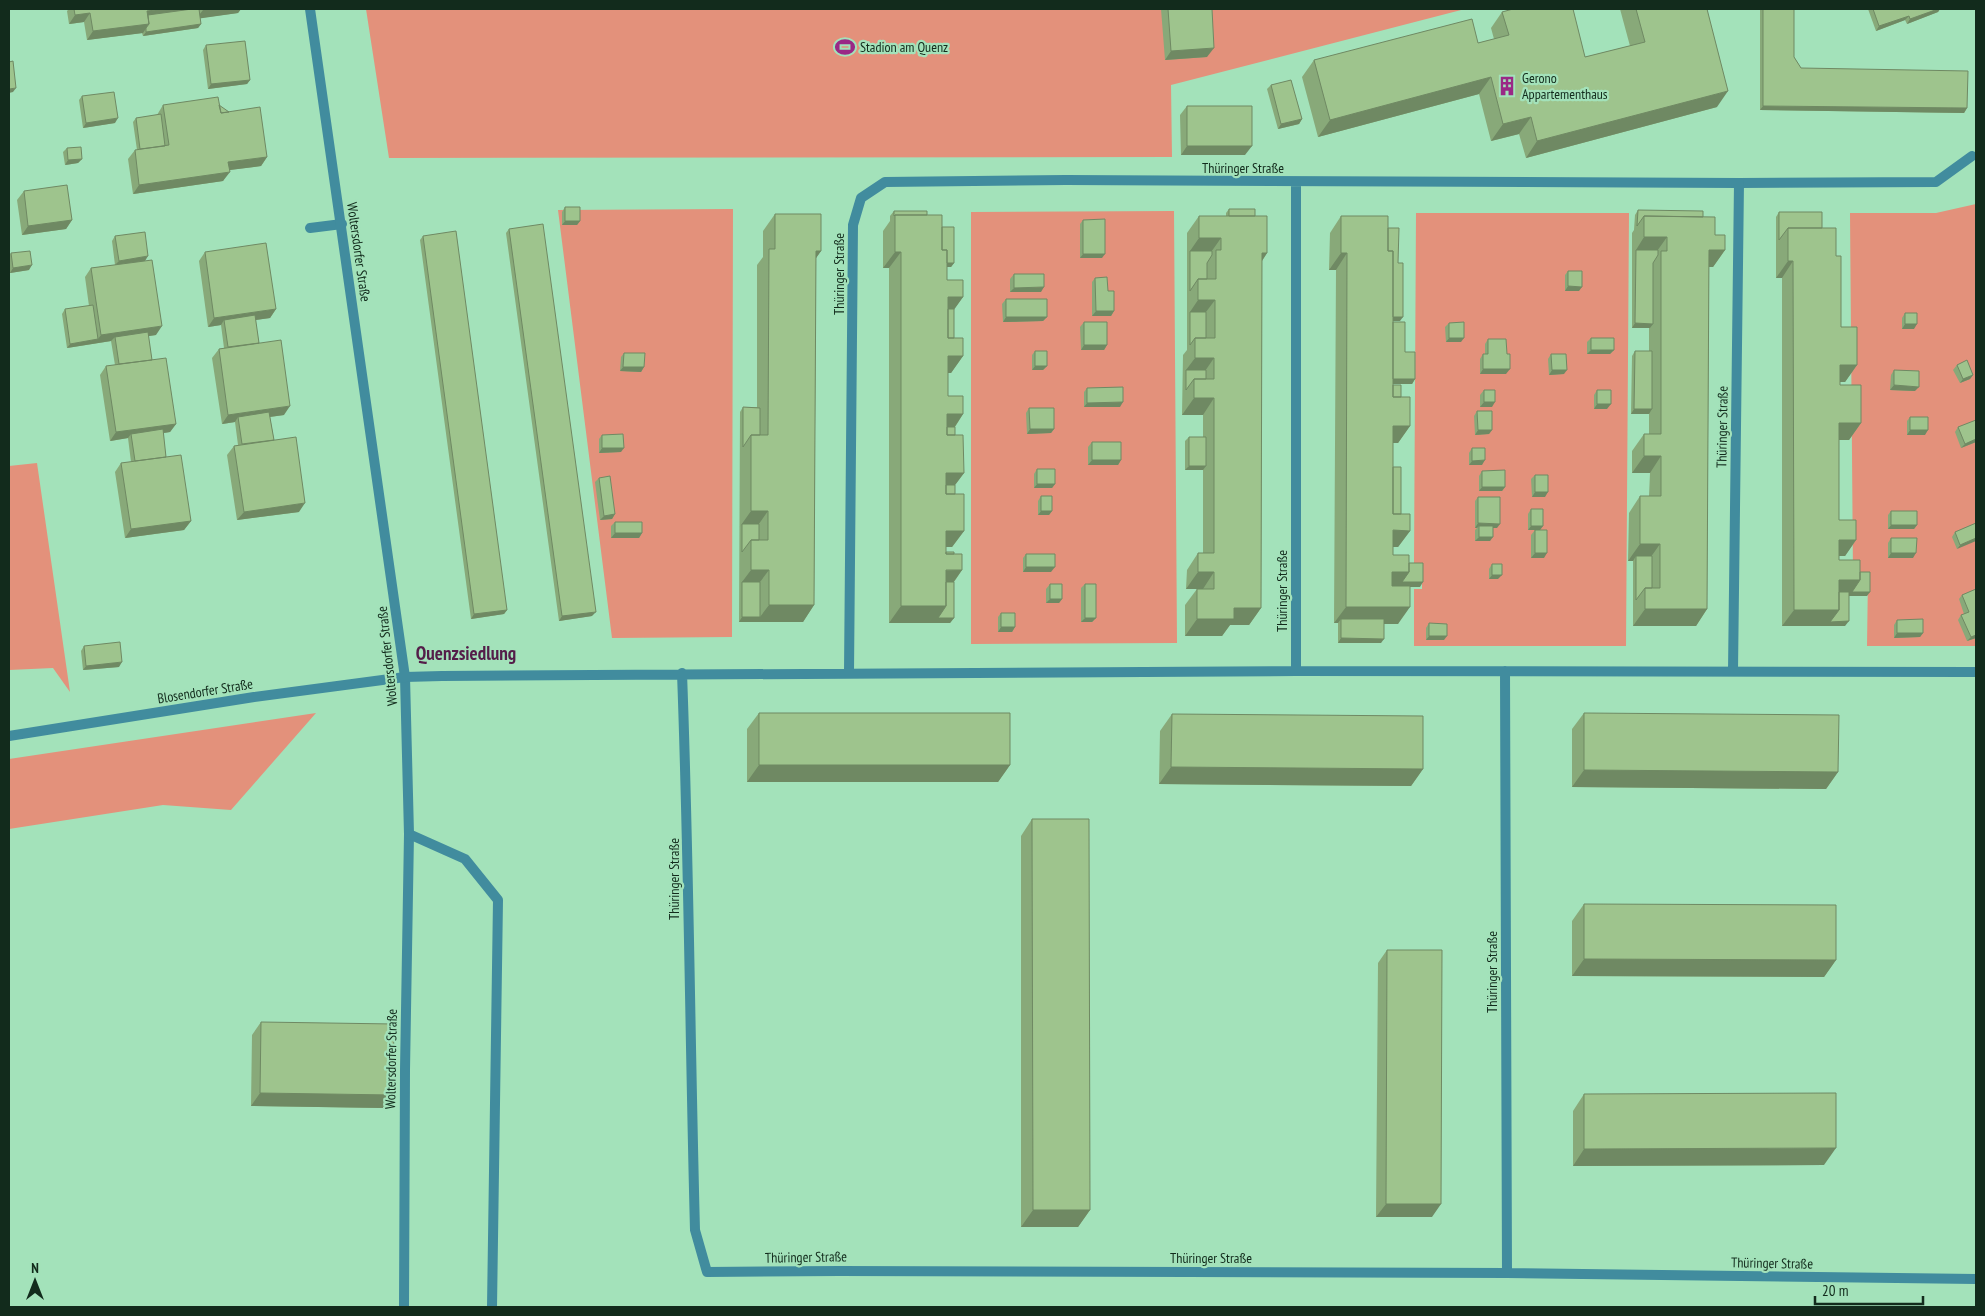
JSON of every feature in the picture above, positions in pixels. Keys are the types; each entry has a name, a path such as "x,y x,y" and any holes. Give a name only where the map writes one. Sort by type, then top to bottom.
{"street":[{"name":"Woltersdorfer Straße","path":"310,9 405,677 409,834 405,1070 404,1307"},
{"name":"Thüringer Straße","path":"849,672 853,225 861,198 884,182 1936,182 1972,156"},
{"name":"Thüringer Straße","path":"1296,182 1296,671"},
{"name":"Thüringer Straße","path":"1733,671 1738,183"},
{"path":"310,228 342,224"},
{"name":"Thüringer Straße","path":"1505,671 1507,1273"},
{"path":"405,677 849,672 1976,672"},
{"name":"Thüringer Straße","path":"682,673 687,807 687,895 695,1230 707,1272 849,1270 1507,1273 1976,1279"},
{"name":"Blosendorfer Straße","path":"9,736 263,696 405,677"},
{"path":"409,834 465,859 498,900 492,1307"}],"shaded area":[{"name":"Stadion am Quenz","path":"366,9 1465,9 1171,85 1172,157 389,158"},
{"path":"1976,204 1976,646 1867,646 1868,576 1853,575 1850,213 1936,213"},
{"path":"733,209 732,637 612,638 558,210"},
{"path":"1174,211 1177,643 971,644 971,212"},
{"path":"1416,213 1629,213 1626,646 1414,646 1414,589 1422,589 1422,564 1414,564"},
{"path":"37,463 70,692 53,668 9,670 9,466"},
{"path":"316,713 231,810 163,805 9,829 9,759"}],"building":[{"path":"74,9 164,9 147,11 149,24 93,31 90,13 75,15"},
{"path":"199,9 201,24 146,32 149,24 148,15"},
{"path":"1168,9 1212,9 1214,48 1171,51"},
{"name":"Gerono Appartementhaus","path":"1513,9 1573,9 1585,57 1645,42 1636,9 1707,9 1728,91 1537,141 1531,117 1503,124 1491,77 1330,120 1314,60 1472,19 1478,43 1509,35 1502,12"},
{"path":"1763,9 1794,9 1794,57 1801,68 1968,71 1967,108 1763,106"},
{"path":"1873,9 1938,9 1910,19 1909,16 1879,26"},
{"path":"245,41 250,80 211,84 206,45"},
{"path":"13,61 16,88 9,89 9,62"},
{"path":"1291,80 1302,119 1281,124 1271,85"},
{"path":"114,92 118,118 86,123 82,96"},
{"path":"218,97 221,113 260,107 267,157 228,162 230,172 139,185 135,150 169,145 163,105"},
{"path":"219,105 229,112 221,113"},
{"path":"1187,106 1252,106 1252,146 1187,146"},
{"path":"161,114 165,146 140,149 136,118"},
{"path":"81,147 82,159 68,160 67,148"},
{"path":"67,185 72,220 28,226 24,191"},
{"path":"565,207 580,207 580,221 565,221"},
{"path":"1229,209 1255,209 1255,216 1229,216"},
{"path":"1638,210 1703,211 1703,217 1644,216 1637,226"},
{"path":"894,211 927,211 927,215 894,216"},
{"path":"1779,212 1822,212 1822,228 1788,228 1779,240"},
{"path":"775,214 821,214 821,251 816,251 814,605 769,605 769,570 751,570 751,540 768,540 768,511 751,511 751,435 768,435 769,249 775,249"},
{"path":"895,215 942,215 942,250 947,250 947,280 963,280 963,297 948,297 948,338 963,338 963,356 948,356 948,396 963,396 963,414 947,414 947,435 963,435 964,473 946,473 946,494 964,494 964,531 946,531 946,554 962,554 962,570 946,570 946,606 901,606 901,252 895,252"},
{"path":"1199,216 1267,216 1267,253 1262,253 1261,608 1234,608 1234,619 1197,619 1197,589 1214,589 1214,572 1198,572 1198,553 1214,553 1214,398 1194,398 1194,379 1214,379 1214,358 1195,358 1195,338 1215,338 1215,300 1198,300 1198,279 1216,279 1216,250 1221,250 1221,238 1199,238"},
{"path":"1341,216 1388,216 1388,251 1393,251 1393,397 1410,397 1410,426 1393,426 1393,514 1410,514 1410,531 1393,530 1393,555 1409,555 1409,572 1392,572 1392,586 1410,586 1410,607 1346,607 1347,253 1341,253"},
{"path":"1644,216 1715,217 1715,235 1725,235 1725,250 1709,250 1707,609 1645,609 1645,588 1660,588 1660,544 1640,544 1640,496 1661,496 1661,456 1644,456 1644,434 1661,434 1661,251 1667,251 1667,237 1644,237"},
{"path":"1105,219 1105,254 1083,254 1083,220"},
{"path":"543,224 596,612 562,616 509,229"},
{"path":"942,227 954,227 954,263 947,263 947,250 942,250"},
{"path":"1388,228 1399,228 1398,263 1403,263 1403,317 1393,317 1393,251 1388,251"},
{"path":"1788,228 1836,228 1836,256 1841,256 1841,327 1857,327 1857,365 1840,365 1840,385 1861,385 1861,423 1839,423 1839,520 1856,520 1856,540 1839,540 1839,560 1860,560 1860,580 1839,580 1839,610 1794,610 1793,261 1788,261"},
{"path":"456,231 507,610 474,614 423,236"},
{"path":"145,232 148,256 119,261 115,236"},
{"path":"266,243 276,309 214,318 205,252"},
{"path":"1636,250 1658,250 1658,255 1653,263 1653,324 1635,323"},
{"path":"30,251 32,265 13,268 11,253"},
{"path":"1190,251 1212,251 1212,255 1207,263 1207,279 1198,279 1190,291"},
{"path":"152,260 162,326 101,335 91,268"},
{"path":"1568,271 1582,271 1582,287 1568,286"},
{"path":"1014,274 1044,274 1044,287 1014,288"},
{"path":"1107,277 1108,291 1114,291 1114,311 1096,311 1095,278"},
{"path":"1006,299 1047,299 1047,317 1006,317"},
{"path":"93,305 98,339 70,344 65,309"},
{"path":"948,309 954,309 954,338 948,338"},
{"path":"1190,312 1206,312 1206,338 1195,338 1190,345"},
{"path":"1905,313 1917,313 1917,324 1905,324"},
{"path":"255,315 259,343 228,347 224,320"},
{"path":"1084,322 1107,322 1107,345 1084,345"},
{"path":"1393,322 1405,322 1405,352 1415,352 1415,379 1393,379"},
{"path":"1464,322 1464,338 1449,338 1449,323"},
{"path":"148,332 152,360 119,364 115,337"},
{"path":"1591,338 1614,338 1614,350 1591,350"},
{"path":"1488,339 1506,339 1507,354 1510,354 1510,369 1483,369 1483,354 1488,354"},
{"path":"281,340 290,406 228,415 219,349"},
{"path":"1035,351 1047,351 1047,366 1035,366"},
{"path":"1635,351 1652,351 1652,409 1634,409"},
{"path":"624,353 645,353 644,367 623,367"},
{"path":"1551,354 1566,354 1567,370 1552,370"},
{"path":"166,358 176,424 116,432 106,366"},
{"path":"1967,360 1973,375 1963,379 1957,365"},
{"path":"1186,370 1206,370 1206,379 1194,379 1186,390"},
{"path":"1894,370 1919,371 1919,387 1894,385"},
{"path":"1393,385 1401,385 1401,397 1393,397"},
{"path":"1123,387 1123,402 1087,403 1087,388"},
{"path":"1484,390 1495,390 1495,402 1484,402"},
{"path":"1597,390 1611,390 1611,404 1597,404"},
{"path":"743,407 760,408 760,435 751,435 743,447"},
{"path":"1029,408 1054,408 1054,429 1030,429"},
{"path":"1477,411 1492,411 1492,430 1478,430"},
{"path":"269,412 274,440 242,444 238,417"},
{"path":"1910,417 1928,417 1928,430 1910,430"},
{"path":"1976,420 1976,439 1965,444 1958,427"},
{"path":"947,427 955,427 955,435 947,435"},
{"path":"163,429 166,457 135,461 131,434"},
{"path":"623,434 624,448 602,448 602,435"},
{"path":"296,437 305,503 244,512 234,446"},
{"path":"1189,437 1206,437 1206,466 1189,466"},
{"path":"1092,442 1121,442 1121,460 1092,460"},
{"path":"1472,448 1485,448 1485,460 1472,461"},
{"path":"181,455 191,521 131,529 121,463"},
{"path":"1393,467 1401,467 1401,514 1393,514"},
{"path":"1037,469 1055,469 1055,484 1037,484"},
{"path":"1505,470 1505,487 1482,487 1482,471"},
{"path":"1535,475 1548,475 1548,492 1535,492"},
{"path":"610,476 615,514 604,516 599,478"},
{"path":"946,485 955,485 955,494 946,494"},
{"path":"1041,496 1052,496 1052,511 1041,511"},
{"path":"1478,497 1500,497 1500,524 1478,523"},
{"path":"1531,509 1543,509 1543,526 1531,526"},
{"path":"1891,511 1917,511 1917,525 1891,525"},
{"path":"615,522 642,522 642,533 615,533"},
{"path":"1976,523 1976,538 1960,545 1955,532"},
{"path":"742,524 759,524 759,540 751,540 742,552"},
{"path":"1479,526 1493,526 1493,537 1479,537"},
{"path":"1535,530 1547,530 1547,553 1535,553"},
{"path":"1891,538 1917,538 1916,553 1891,553"},
{"path":"946,552 954,552 954,554 946,554"},
{"path":"1026,554 1055,554 1055,567 1026,567"},
{"path":"1636,556 1652,556 1652,588 1645,588 1636,600"},
{"path":"1409,563 1423,563 1423,582 1402,582 1409,572"},
{"path":"1492,564 1502,564 1502,575 1492,575"},
{"path":"1860,572 1870,572 1870,592 1852,592 1860,580"},
{"path":"742,582 760,582 760,617 742,617"},
{"path":"946,582 954,582 954,618 938,618 946,606"},
{"path":"1050,584 1062,584 1062,599 1050,599"},
{"path":"1085,584 1096,584 1096,618 1085,618"},
{"path":"1976,589 1976,635 1971,637 1961,615 1969,612 1962,595"},
{"path":"1839,592 1849,592 1849,621 1830,622 1839,610"},
{"path":"1001,613 1015,613 1015,627 1001,627"},
{"path":"1341,619 1384,619 1384,639 1341,638"},
{"path":"1923,619 1923,633 1897,633 1897,620"},
{"path":"1429,623 1447,624 1447,636 1429,636"},
{"path":"120,642 122,662 86,666 84,646"},
{"path":"759,713 1010,713 1010,765 759,765"},
{"path":"1584,713 1839,715 1838,772 1584,770"},
{"path":"1172,714 1423,716 1423,769 1171,767"},
{"path":"1032,819 1089,819 1090,1210 1033,1210"},
{"path":"1584,904 1836,905 1836,960 1584,959"},
{"path":"1387,950 1442,950 1441,1204 1386,1204"},
{"path":"261,1022 394,1024 393,1095 260,1093"},
{"path":"1836,1093 1836,1148 1584,1149 1584,1094"}],"place":[{"name":"Stadion am Quenz","path":"845,47"},
{"name":"Gerono Appartementhaus","path":"1507,86"}],"district":[{"name":"Quenzsiedlung","path":"466,653"}]}
